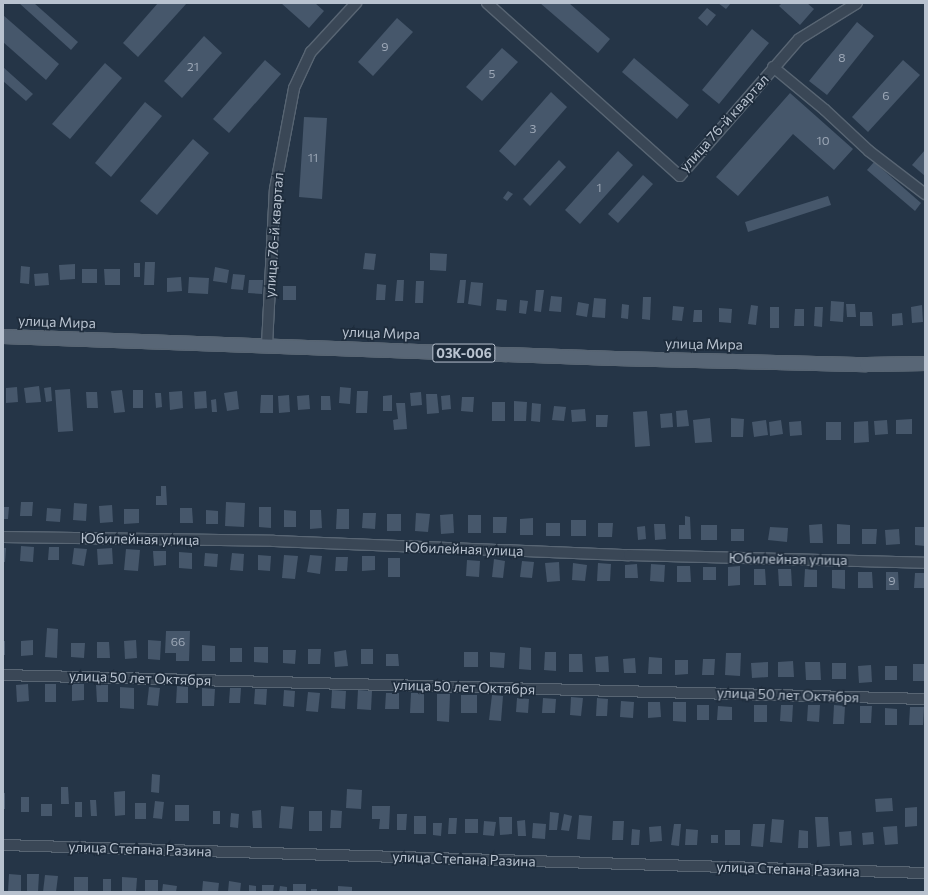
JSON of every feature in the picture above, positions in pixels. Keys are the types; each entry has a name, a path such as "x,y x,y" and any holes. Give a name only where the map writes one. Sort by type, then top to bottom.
{"main road":[{"name":"улица Мира","path":"3,336 614,358 866,364 925,363"}],"street":[{"name":"улица 76-й квартал","path":"267,345 275,189 294,88 311,52 356,3"},
{"name":"улица 76-й квартал","path":"487,3 680,176 773,67 799,39 857,3"},
{"path":"773,67 825,110 869,151 925,194"},
{"name":"Юбилейная улица","path":"3,537 274,541 629,555 925,563"},
{"name":"улица 50 лет Октября","path":"3,675 925,699"},
{"name":"улица Степана Разина","path":"3,845 925,873"}],"building":[{"path":"19,3 34,3 78,42 71,50"},
{"path":"158,3 187,3 138,57 123,43"},
{"path":"281,3 315,3 324,11 309,28"},
{"path":"540,3 569,3 610,39 598,53"},
{"path":"718,3 731,3 726,9"},
{"path":"782,3 807,3 814,9 800,25 779,6"},
{"path":"707,8 716,15 707,26 698,18"},
{"path":"3,15 59,64 46,80 3,42"},
{"path":"397,18 413,32 373,76 358,62"},
{"path":"857,22 874,36 827,95 809,81"},
{"path":"752,29 769,43 719,104 702,90"},
{"path":"204,36 222,53 182,98 164,81"},
{"path":"502,48 518,62 482,101 466,87"},
{"path":"634,58 689,105 677,119 622,72"},
{"path":"265,60 281,74 229,133 213,119"},
{"path":"903,60 920,75 868,132 852,117"},
{"path":"105,63 122,78 70,139 52,124"},
{"path":"3,67 33,94 26,101 3,81"},
{"path":"551,92 567,107 515,166 499,151"},
{"path":"790,93 853,149 834,170 793,134 738,196 716,177"},
{"path":"145,102 162,116 111,177 95,163"},
{"path":"304,117 327,118 322,199 299,197"},
{"path":"193,139 209,153 157,215 140,201"},
{"path":"925,150 925,176 912,165"},
{"path":"618,151 633,165 580,224 565,210"},
{"path":"559,160 566,167 530,206 523,199"},
{"path":"874,162 921,203 915,211 867,170"},
{"path":"643,175 653,184 618,223 608,214"},
{"path":"508,191 513,194 507,201 503,198"},
{"path":"828,196 831,205 748,232 745,222"},
{"path":"365,253 376,254 374,270 363,269"},
{"path":"430,253 447,254 446,271 430,270"},
{"path":"145,262 155,262 154,285 144,285"},
{"path":"134,263 140,263 140,277 134,277"},
{"path":"75,264 75,279 60,280 59,265"},
{"path":"21,266 30,267 29,284 20,283"},
{"path":"215,267 229,270 227,283 213,281"},
{"path":"82,269 97,269 97,283 82,283"},
{"path":"104,269 120,269 120,285 105,285"},
{"path":"48,273 49,285 35,286 34,274"},
{"path":"233,274 245,275 243,290 231,289"},
{"path":"181,277 182,291 167,292 167,278"},
{"path":"189,277 209,278 208,294 188,293"},
{"path":"249,280 263,280 262,294 248,293"},
{"path":"397,280 404,280 403,301 395,301"},
{"path":"460,280 466,280 464,303 457,303"},
{"path":"416,281 424,281 423,303 415,303"},
{"path":"471,282 483,283 481,306 468,304"},
{"path":"377,284 386,285 385,300 376,300"},
{"path":"283,286 296,286 296,300 283,300"},
{"path":"536,290 544,290 541,312 534,311"},
{"path":"551,296 562,297 561,312 549,311"},
{"path":"643,297 651,297 650,320 642,319"},
{"path":"594,298 606,299 605,318 592,317"},
{"path":"497,299 507,300 506,311 496,310"},
{"path":"520,300 528,301 526,314 519,313"},
{"path":"831,301 844,302 843,322 830,321"},
{"path":"578,302 589,304 587,317 576,315"},
{"path":"622,304 629,305 628,319 621,318"},
{"path":"846,304 855,304 856,317 847,317"},
{"path":"751,305 758,306 756,325 748,324"},
{"path":"922,305 923,322 912,323 911,307"},
{"path":"673,306 684,307 682,321 672,320"},
{"path":"770,307 779,307 779,328 770,328"},
{"path":"815,307 823,307 822,327 814,326"},
{"path":"719,308 732,309 731,323 719,322"},
{"path":"795,309 804,309 804,326 794,326"},
{"path":"694,310 702,310 702,322 693,322"},
{"path":"860,312 872,312 873,326 860,326"},
{"path":"902,313 903,325 892,326 892,314"},
{"path":"39,386 41,402 26,403 24,388"},
{"path":"17,387 18,402 6,403 6,388"},
{"path":"51,387 52,401 46,402 44,388"},
{"path":"340,387 351,388 350,404 339,403"},
{"path":"70,389 73,431 58,432 55,390"},
{"path":"122,390 125,412 114,413 111,391"},
{"path":"133,390 143,390 143,408 133,408"},
{"path":"182,391 183,408 170,410 169,392"},
{"path":"206,391 207,408 195,409 194,392"},
{"path":"237,391 239,409 227,411 224,393"},
{"path":"357,391 368,391 367,413 356,413"},
{"path":"86,392 97,392 98,408 87,408"},
{"path":"421,392 422,405 411,406 410,393"},
{"path":"155,393 161,393 162,407 156,408"},
{"path":"426,394 437,394 439,413 427,414"},
{"path":"261,395 273,395 273,413 260,413"},
{"path":"289,395 290,412 279,413 278,396"},
{"path":"309,395 310,409 298,410 297,396"},
{"path":"392,395 392,411 383,411 383,396"},
{"path":"450,395 451,409 442,410 441,396"},
{"path":"321,396 330,396 331,410 321,410"},
{"path":"462,397 474,397 473,412 461,411"},
{"path":"216,399 217,412 212,412 211,400"},
{"path":"514,401 527,402 526,421 514,421"},
{"path":"492,402 505,402 505,421 492,421"},
{"path":"396,403 405,403 407,429 394,430 393,420 398,419"},
{"path":"532,403 541,404 540,422 531,421"},
{"path":"554,406 566,407 564,421 552,420"},
{"path":"585,409 586,421 572,422 571,410"},
{"path":"687,410 689,426 677,427 676,411"},
{"path":"647,411 650,446 635,447 633,412"},
{"path":"672,413 673,427 661,428 660,414"},
{"path":"596,415 608,415 607,427 596,427"},
{"path":"710,418 712,442 695,443 693,420"},
{"path":"731,418 744,419 743,437 731,437"},
{"path":"912,419 912,434 896,434 896,420"},
{"path":"766,420 768,435 754,437 752,422"},
{"path":"781,420 783,434 770,436 769,422"},
{"path":"887,420 888,434 875,435 874,421"},
{"path":"801,421 802,435 790,436 789,422"},
{"path":"868,421 869,442 854,443 854,422"},
{"path":"826,422 841,422 841,440 826,440"},
{"path":"161,486 166,486 167,505 156,505 156,496 161,496"},
{"path":"21,502 33,502 32,516 20,516"},
{"path":"226,502 245,503 244,527 225,526"},
{"path":"74,503 87,504 86,521 73,520"},
{"path":"112,505 113,522 100,523 99,506"},
{"path":"3,507 9,507 8,519 3,519"},
{"path":"259,507 271,507 271,528 259,527"},
{"path":"47,508 61,509 60,522 46,521"},
{"path":"180,508 192,508 193,523 180,523"},
{"path":"124,509 139,509 139,523 124,524"},
{"path":"337,509 349,509 349,529 336,529"},
{"path":"206,510 218,511 218,524 206,524"},
{"path":"284,510 296,511 296,527 284,527"},
{"path":"310,510 321,510 322,528 310,529"},
{"path":"363,513 376,513 375,529 362,528"},
{"path":"416,513 430,514 428,532 415,531"},
{"path":"387,514 401,514 401,531 387,531"},
{"path":"453,514 454,533 441,534 440,515"},
{"path":"468,515 481,515 481,533 468,533"},
{"path":"685,516 690,517 691,539 679,539 679,525 685,525"},
{"path":"493,517 507,517 506,533 493,533"},
{"path":"533,518 533,535 520,535 520,519"},
{"path":"571,520 586,520 586,536 571,536"},
{"path":"546,523 560,523 560,536 546,536"},
{"path":"598,523 613,523 612,537 598,537"},
{"path":"654,524 665,524 666,539 655,540"},
{"path":"822,524 823,543 810,543 809,525"},
{"path":"837,524 850,525 850,544 837,544"},
{"path":"701,525 717,525 717,540 701,540"},
{"path":"645,526 646,539 638,540 637,527"},
{"path":"770,527 788,528 787,542 768,540"},
{"path":"915,527 925,527 925,546 915,545"},
{"path":"731,529 744,529 744,541 731,541"},
{"path":"862,529 877,529 876,544 862,544"},
{"path":"899,529 900,544 886,545 885,530"},
{"path":"21,546 34,547 33,562 20,561"},
{"path":"49,547 59,547 59,560 48,560"},
{"path":"3,548 6,548 5,562 3,562"},
{"path":"74,548 87,549 84,566 72,564"},
{"path":"112,548 113,564 98,565 97,549"},
{"path":"126,549 140,550 138,571 124,570"},
{"path":"153,551 166,551 166,565 154,566"},
{"path":"179,552 192,553 192,569 179,568"},
{"path":"205,553 218,554 217,567 204,566"},
{"path":"232,553 244,554 243,571 230,570"},
{"path":"258,555 271,556 270,571 258,570"},
{"path":"284,555 298,556 295,579 282,578"},
{"path":"310,555 322,556 320,574 307,572"},
{"path":"362,556 375,556 375,570 362,571"},
{"path":"336,557 348,557 347,571 335,571"},
{"path":"388,558 400,558 400,577 388,577"},
{"path":"494,559 505,561 503,578 492,577"},
{"path":"467,560 480,561 479,577 466,576"},
{"path":"522,561 534,562 532,578 520,577"},
{"path":"559,562 560,581 547,582 545,563"},
{"path":"573,563 587,565 585,581 572,580"},
{"path":"598,563 611,564 610,581 597,581"},
{"path":"637,564 638,578 625,578 625,565"},
{"path":"651,564 665,565 664,582 650,581"},
{"path":"677,566 690,566 691,582 677,582"},
{"path":"740,566 740,585 728,586 728,567"},
{"path":"703,567 716,567 716,580 703,580"},
{"path":"754,569 765,569 766,585 754,585"},
{"path":"778,569 791,569 792,586 779,586"},
{"path":"805,569 817,570 817,587 804,587"},
{"path":"832,570 845,570 845,589 832,588"},
{"path":"858,572 872,572 873,588 858,588"},
{"path":"886,572 898,572 899,590 886,590"},
{"path":"915,573 925,573 925,588 914,588"},
{"path":"47,628 58,629 57,658 45,657"},
{"path":"166,631 190,631 189,661 176,661 176,653 165,653"},
{"path":"33,640 33,655 21,656 21,641"},
{"path":"136,640 137,658 125,659 124,641"},
{"path":"148,640 161,641 160,660 148,659"},
{"path":"3,641 5,641 5,655 3,655"},
{"path":"97,642 109,642 110,658 97,658"},
{"path":"71,643 85,643 84,658 71,657"},
{"path":"202,645 215,646 215,661 202,661"},
{"path":"254,647 268,647 268,663 254,662"},
{"path":"520,647 531,648 531,670 519,669"},
{"path":"230,648 242,648 242,662 230,662"},
{"path":"308,649 321,649 320,664 308,664"},
{"path":"361,649 373,649 373,664 361,664"},
{"path":"283,650 296,650 295,664 283,663"},
{"path":"346,650 348,666 335,667 334,652"},
{"path":"464,652 478,652 478,667 464,667"},
{"path":"490,652 505,653 504,668 490,667"},
{"path":"545,652 556,652 556,671 544,670"},
{"path":"726,653 741,653 740,676 725,675"},
{"path":"386,654 398,654 399,666 386,666"},
{"path":"569,654 582,654 583,672 569,672"},
{"path":"608,656 609,672 596,672 595,657"},
{"path":"649,657 662,658 662,674 648,674"},
{"path":"635,658 636,673 624,673 623,659"},
{"path":"703,659 715,659 714,675 702,675"},
{"path":"675,660 688,660 688,674 675,675"},
{"path":"793,661 794,677 778,677 778,662"},
{"path":"768,662 768,677 752,678 751,663"},
{"path":"805,662 820,662 821,680 806,680"},
{"path":"832,663 846,663 846,679 832,679"},
{"path":"913,664 924,664 924,681 913,681"},
{"path":"871,665 872,682 859,683 858,666"},
{"path":"885,666 897,666 897,680 885,680"},
{"path":"28,684 29,701 17,702 16,685"},
{"path":"45,684 56,684 56,702 45,702"},
{"path":"72,684 84,684 84,700 72,701"},
{"path":"96,685 108,685 108,702 97,702"},
{"path":"177,686 188,687 188,703 176,703"},
{"path":"120,687 134,688 134,709 120,708"},
{"path":"149,687 160,688 158,706 147,705"},
{"path":"202,688 215,689 214,706 202,706"},
{"path":"230,688 241,688 240,703 229,703"},
{"path":"255,689 267,689 266,705 254,704"},
{"path":"284,690 295,691 294,707 283,706"},
{"path":"332,690 346,691 345,709 331,708"},
{"path":"358,690 372,691 371,710 357,709"},
{"path":"308,692 320,693 318,712 306,711"},
{"path":"386,693 399,693 399,709 385,709"},
{"path":"411,693 424,693 424,713 410,713"},
{"path":"437,694 450,694 449,722 437,721"},
{"path":"461,695 477,695 477,713 461,713"},
{"path":"492,695 503,696 501,721 489,720"},
{"path":"571,697 583,698 581,716 570,715"},
{"path":"517,698 529,699 528,713 516,712"},
{"path":"543,698 556,699 555,713 542,713"},
{"path":"597,698 608,699 607,716 596,716"},
{"path":"621,701 634,702 633,718 620,717"},
{"path":"648,702 660,702 661,717 648,718"},
{"path":"673,702 686,702 686,722 673,721"},
{"path":"697,705 709,705 709,720 697,720"},
{"path":"754,705 767,705 767,722 754,722"},
{"path":"781,705 793,705 792,722 780,721"},
{"path":"808,705 820,705 819,722 807,721"},
{"path":"834,705 845,706 844,724 833,724"},
{"path":"718,706 732,707 732,720 717,720"},
{"path":"860,706 872,706 871,723 860,723"},
{"path":"910,707 924,707 923,725 909,725"},
{"path":"885,708 897,709 897,725 885,725"},
{"path":"152,774 160,775 159,793 151,792"},
{"path":"61,787 68,787 69,804 61,804"},
{"path":"347,789 362,790 361,809 346,808"},
{"path":"125,791 125,815 115,816 114,792"},
{"path":"3,793 5,793 5,809 3,809"},
{"path":"21,797 29,797 29,812 21,812"},
{"path":"892,798 893,811 876,812 875,799"},
{"path":"90,800 96,800 97,816 91,816"},
{"path":"155,801 164,802 162,819 153,818"},
{"path":"75,802 82,802 82,817 75,817"},
{"path":"135,803 146,803 146,819 135,819"},
{"path":"41,804 52,804 52,816 41,816"},
{"path":"175,805 189,805 189,821 175,821"},
{"path":"281,806 294,807 292,829 279,828"},
{"path":"372,806 390,806 389,829 379,829 380,819 372,819"},
{"path":"917,807 917,826 905,827 905,808"},
{"path":"261,810 262,828 253,828 252,811"},
{"path":"331,810 342,811 341,828 330,828"},
{"path":"213,811 220,811 220,824 213,824"},
{"path":"309,811 322,811 322,831 309,831"},
{"path":"550,812 559,813 557,830 549,830"},
{"path":"231,813 239,814 238,828 230,827"},
{"path":"397,814 407,814 406,830 397,830"},
{"path":"564,814 572,816 569,831 561,830"},
{"path":"579,815 592,816 590,840 577,839"},
{"path":"414,816 426,816 426,834 414,834"},
{"path":"499,817 512,817 512,834 500,835"},
{"path":"815,817 828,817 830,846 817,847"},
{"path":"449,818 457,818 456,834 448,834"},
{"path":"465,819 478,819 478,833 465,833"},
{"path":"772,819 784,820 782,843 770,842"},
{"path":"525,820 526,836 518,836 517,821"},
{"path":"484,821 496,822 494,836 483,835"},
{"path":"613,821 624,821 623,840 612,840"},
{"path":"433,823 442,823 441,836 433,835"},
{"path":"533,823 546,824 545,839 532,838"},
{"path":"674,824 681,824 679,846 671,845"},
{"path":"753,824 765,824 763,847 751,846"},
{"path":"661,826 662,841 650,842 649,827"},
{"path":"897,826 898,844 885,845 883,827"},
{"path":"632,829 640,830 639,845 631,845"},
{"path":"686,829 698,830 697,845 685,845"},
{"path":"725,830 740,830 740,845 725,845"},
{"path":"799,830 808,831 808,848 798,848"},
{"path":"851,831 852,845 840,846 839,832"},
{"path":"873,832 874,844 863,845 862,833"},
{"path":"711,835 718,835 718,843 711,843"},
{"path":"9,874 21,875 21,892 8,892"},
{"path":"27,874 39,874 38,892 27,892"},
{"path":"45,875 58,876 56,892 43,892"},
{"path":"74,877 88,877 88,892 74,892"},
{"path":"122,877 137,878 136,892 122,892"},
{"path":"103,879 111,879 111,892 103,892"},
{"path":"145,880 158,880 158,892 145,892"},
{"path":"203,881 219,883 218,892 202,892"},
{"path":"229,881 241,883 240,892 228,892"},
{"path":"163,884 177,886 176,892 162,892"},
{"path":"293,884 306,884 306,892 293,892"},
{"path":"249,885 256,886 256,892 249,892"},
{"path":"262,885 274,885 273,892 262,892"},
{"path":"280,886 287,887 287,892 279,892"},
{"path":"338,886 352,887 352,892 338,892"},
{"path":"311,889 317,889 317,892 311,892"}]}
